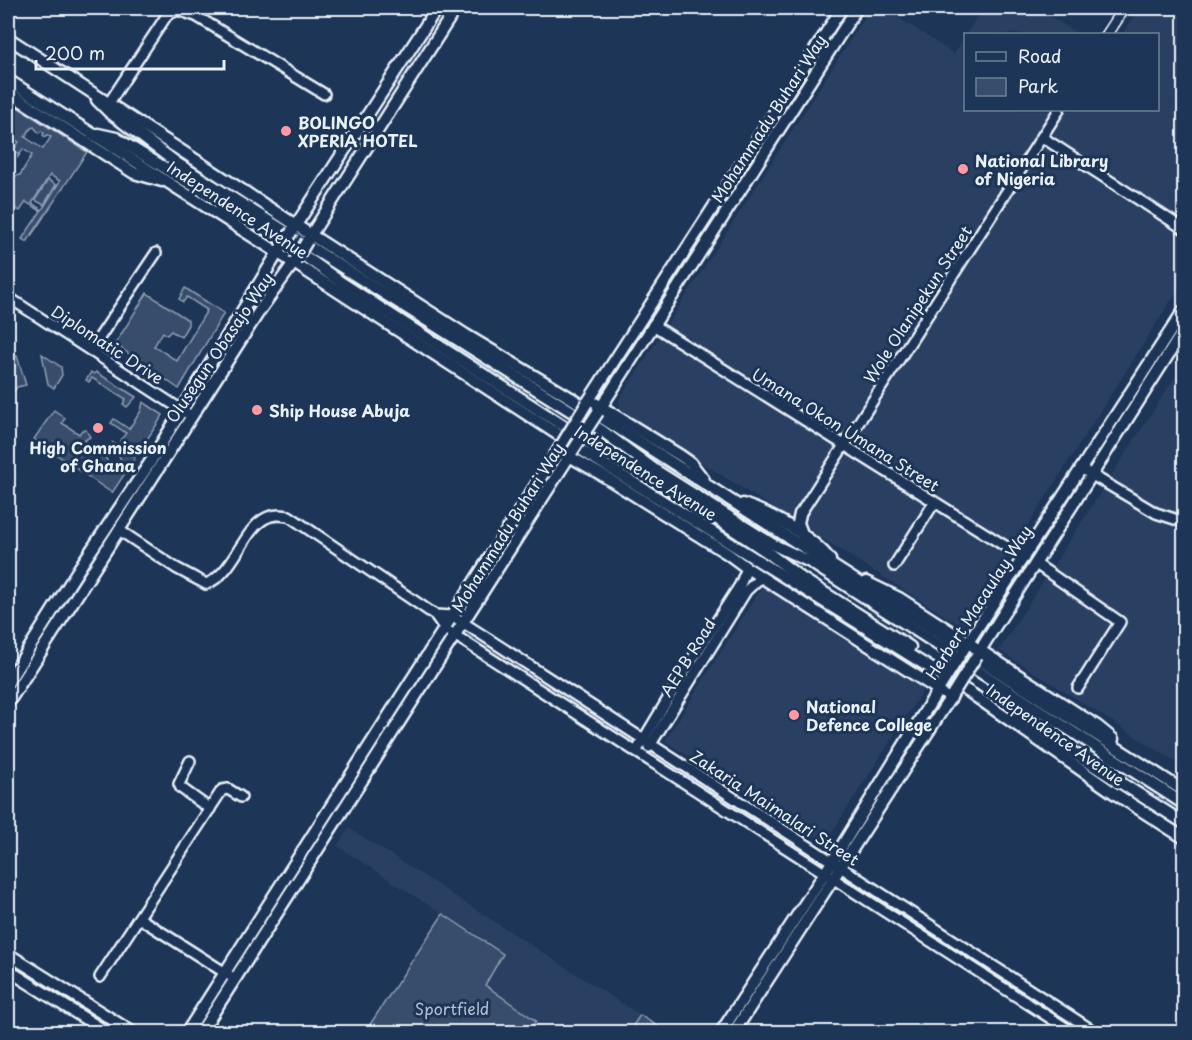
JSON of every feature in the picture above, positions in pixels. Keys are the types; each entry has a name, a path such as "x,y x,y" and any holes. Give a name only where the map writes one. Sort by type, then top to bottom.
{"main road":[{"name":"Olusegun Obasajo Way","path":"187,413 279,251 437,8"},
{"name":"Olusegun Obasajo Way","path":"8,682 80,567 139,488 187,413 294,262 456,8"},
{"name":"Mohammadu Buhari Way","path":"201,1032 857,8"},
{"name":"Mohammadu Buhari Way","path":"187,1032 588,401 840,11"},
{"path":"840,11 848,22"},
{"name":"Independence Avenue","path":"8,38 309,238 466,334 605,426 665,476 772,544 810,562 1135,764 1185,791"},
{"name":"Independence Avenue","path":"8,80 279,251 640,487 972,694 1114,793 1185,838"},
{"name":"Independence Avenue","path":"88,91 109,112 177,164 471,349 658,454 707,485 1135,764 1185,804"},
{"path":"8,92 134,172 170,183"},
{"name":"Independence Avenue","path":"92,133 116,138 278,237 342,283 614,457 698,506 767,552 801,578 1185,823"},
{"path":"708,215 718,223"},
{"path":"248,302 260,310"},
{"name":"Herbert Macaulay Way","path":"837,865 939,689 1185,310"},
{"name":"Herbert Macaulay Way","path":"721,1032 951,696 1185,330"},
{"path":"588,401 599,410 691,463 707,485"},
{"path":"560,447 951,696"},
{"path":"614,457 640,487"},
{"name":"Olusegun Obasajo Way","path":"8,703 119,530 139,488"},
{"path":"726,498 763,511 779,520 826,554 837,570"},
{"path":"779,520 789,521 800,514"},
{"path":"800,514 798,524 804,537"},
{"path":"848,577 883,589 979,653 1097,726 1135,764"},
{"name":"Herbert Macaulay Way","path":"734,1032 829,876"},
{"path":"8,954 132,1032"},
{"path":"8,970 106,1032"}],"street":[{"path":"1108,33 1124,8"},
{"path":"109,103 167,15 178,10 196,16 324,94"},
{"name":"Wole Olanipekun Street","path":"800,514 1058,111"},
{"path":"1042,137 1185,229"},
{"path":"91,350 156,253"},
{"name":"Diplomatic Drive","path":"8,297 187,413"},
{"name":"Umana Okon Umana Street","path":"653,325 1024,558"},
{"path":"1082,469 1156,513 1185,522"},
{"path":"894,566 934,503"},
{"name":"Zakaria Maimalari Street","path":"119,530 206,584 227,568 259,522 273,515 289,516 435,615 445,629 1072,1032"},
{"path":"1036,564 1120,622 1078,687"},
{"name":"AEPB Road","path":"647,742 740,585 747,567"},
{"name":"AEPB Road","path":"639,754 746,591 761,577"},
{"name":"Zakaria Maimalari Street","path":"435,615 453,616 1095,1032"},
{"path":"190,761 179,784 181,788 210,809"},
{"path":"100,977 225,789 241,797"},
{"path":"139,918 235,979"},
{"path":"1018,998 1024,987"}],"shaded area":[{"path":"871,8 884,8 954,54 964,38 964,111 1159,111 1159,33 1123,33 1139,8 1184,8 1184,280 963,627 621,412 619,400"},
{"path":"983,8 1037,8 1076,33 967,33"},
{"path":"1182,366 1184,368 1184,749 1176,762 999,650"},
{"name":"National Defence College","path":"763,585 923,690 825,843 665,741"},
{"path":"349,828 640,1015 629,1032 528,1032 536,1021 485,985 503,953 337,846"}],"green space":[{"path":"8,101 87,152 27,242 22,239 41,211 26,202 20,211 14,207 8,217 10,204 8,203 8,178 20,175 32,155 23,149 18,157 18,153 13,151 19,142 9,135 8,137","holes":["34,127 39,133 41,131 44,133 45,137 47,135 51,137 43,149 25,137","50,175 60,181 42,210 32,203"]},
{"path":"48,180 56,185 44,205 35,200"},
{"path":"185,288 224,313 179,389 115,344 147,293 188,320 188,325 181,337 171,331 167,335 163,332 154,346 177,361 207,310 187,297 183,302 179,299"},
{"path":"8,353 14,357 17,356 26,385 17,387 9,398 11,404 8,401"},
{"path":"42,354 61,367 62,375 54,388 48,384"},
{"path":"91,372 94,374 96,372 136,397 127,407 123,404 126,399 92,378 89,382 86,380"},
{"path":"143,402 163,415 138,453 120,441 126,433 111,423 114,419 129,429 141,411"},
{"path":"54,410 65,418 62,423 79,434 82,430 86,430 90,437 85,440 93,456 102,451 110,466 121,460 113,443 135,458 112,493 34,439"},
{"name":"Sportfield","path":"443,914 503,954 485,985 536,1021 528,1032 365,1032"},
{"path":"640,1015 667,1032 629,1032"}],"place":[{"name":"BOLINGO XPERIA HOTEL","path":"286,131"},
{"name":"National Library of Nigeria","path":"963,169"},
{"name":"Ship House Abuja","path":"257,410"},
{"name":"High Commission of Ghana","path":"98,428"},
{"name":"National Defence College","path":"794,715"}]}
